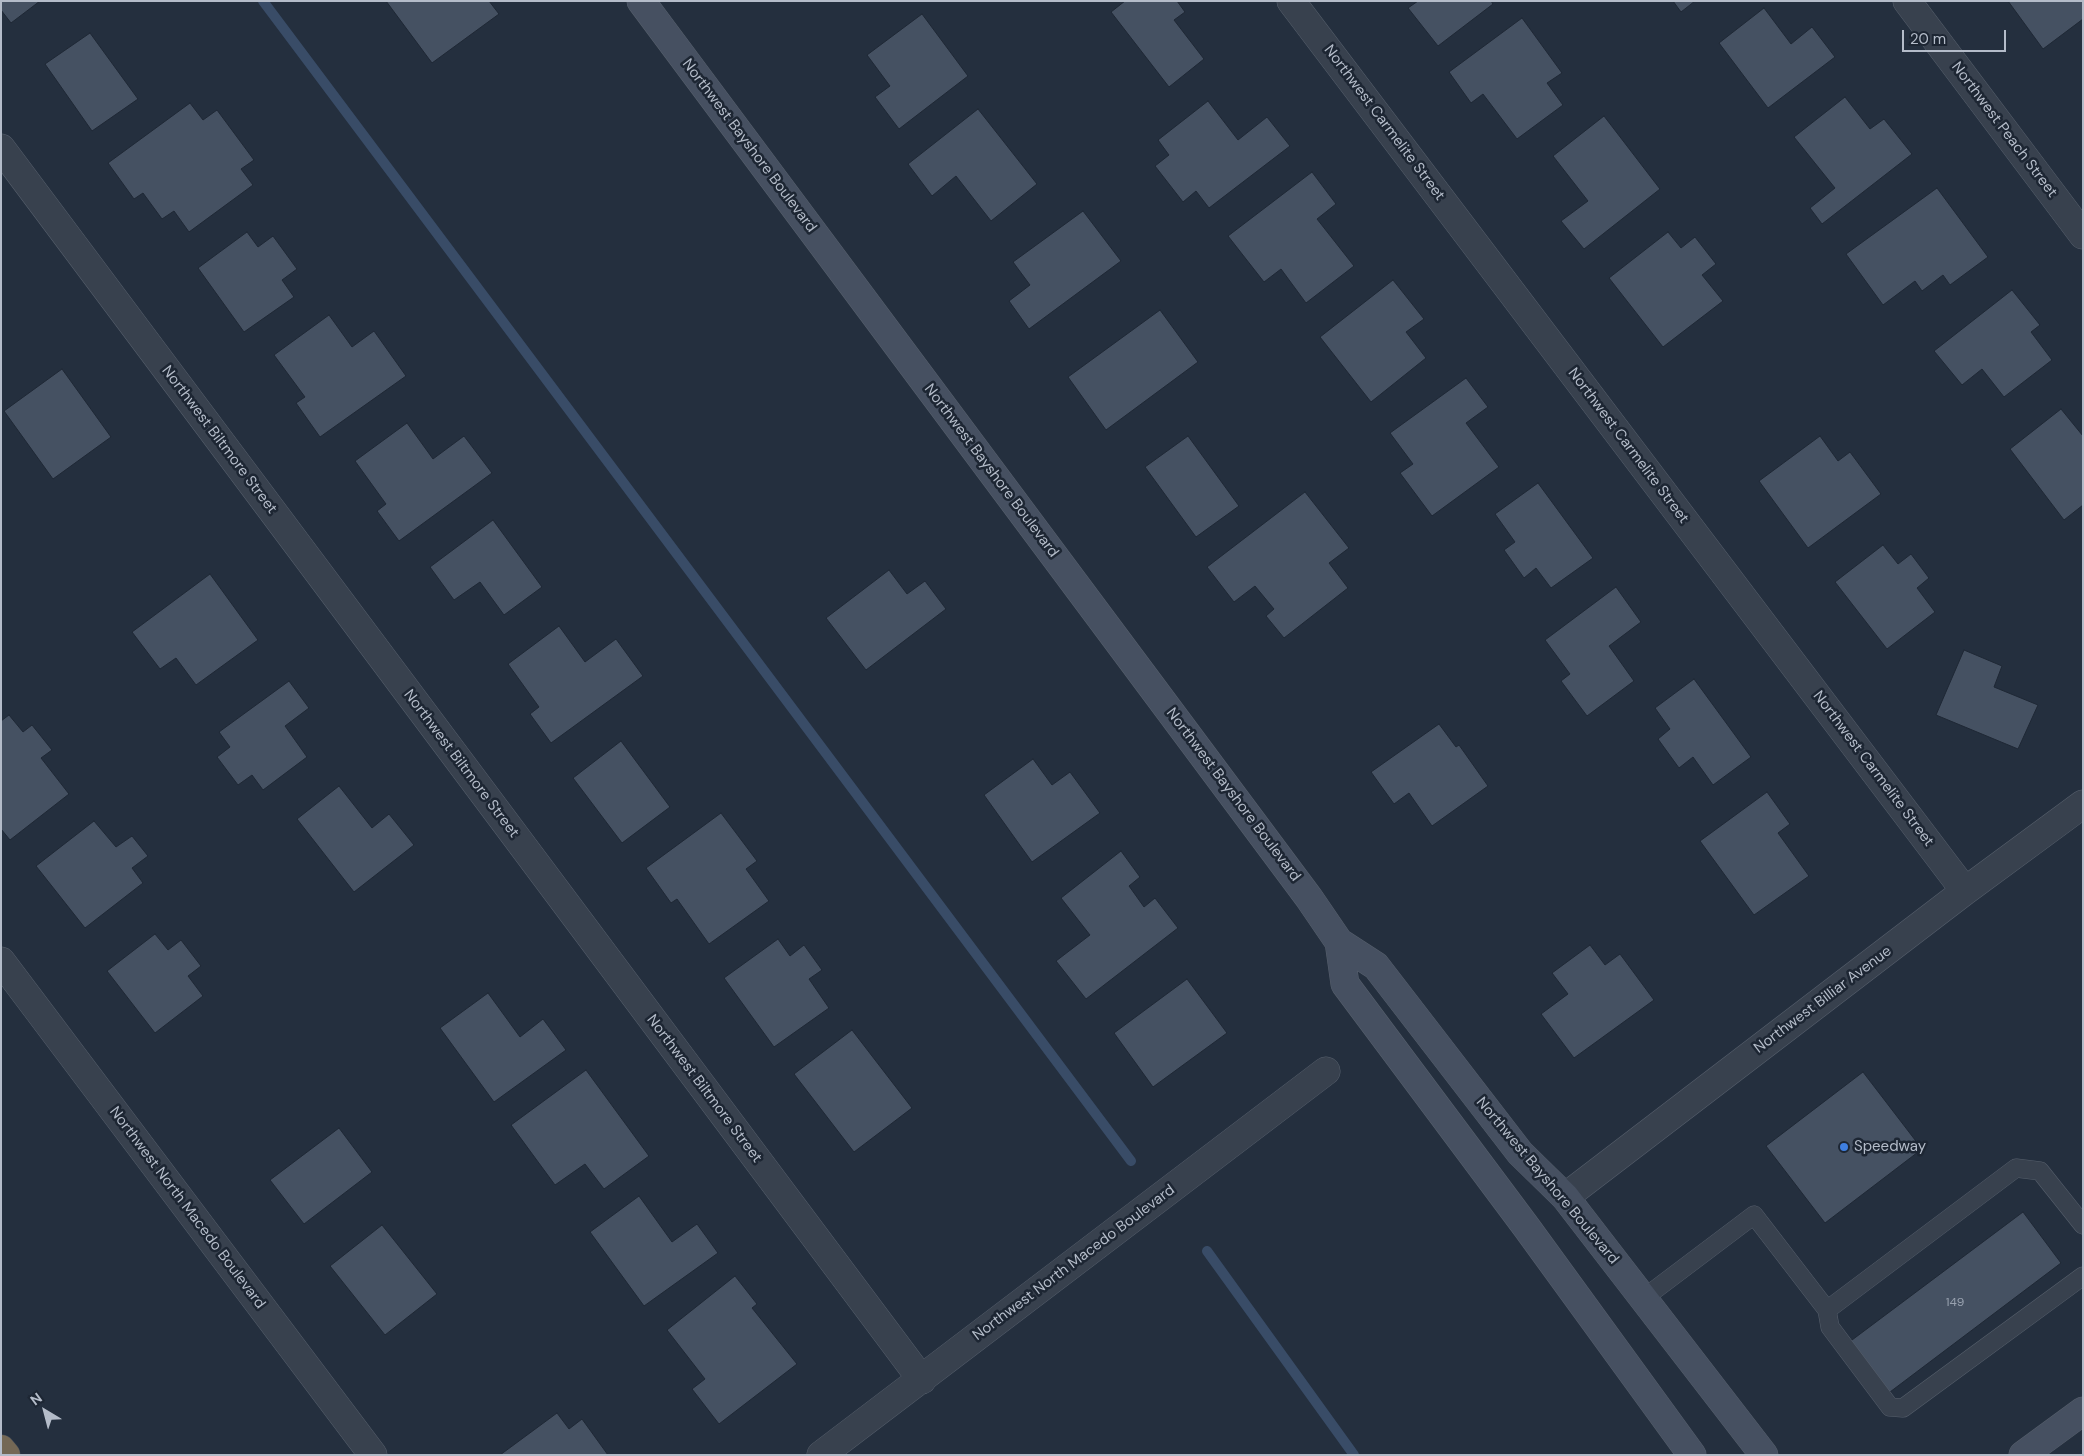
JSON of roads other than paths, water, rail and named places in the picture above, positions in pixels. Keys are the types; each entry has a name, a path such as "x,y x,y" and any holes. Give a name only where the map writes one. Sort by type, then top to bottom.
{"highway":[{"path":"1,1448 6,1455"}],"main road":[{"name":"Northwest Bayshore Boulevard","path":"640,1 1297,882 1339,942 1376,966 1520,1153 1565,1197 1764,1455"},
{"name":"Northwest Bayshore Boulevard","path":"1339,942 1345,984 1506,1199 1692,1455"},
{"path":"2023,1455 2083,1411"}],"street":[{"name":"Northwest Carmelite Street","path":"1291,1 1965,891"},
{"name":"Northwest Peach Street","path":"1907,1 2083,236"},
{"name":"Northwest Biltmore Street","path":"1,148 922,1380"},
{"name":"Northwest Billiar Avenue","path":"1565,1197 1965,891 2083,804"},
{"name":"Northwest North Macedo Boulevard","path":"1,962 373,1455"},
{"name":"Northwest North Macedo Boulevard","path":"821,1455 1326,1071"}],"lane":[{"path":"1827,1310 2016,1168 2040,1171 2083,1225"},
{"path":"1644,1298 1754,1215 1827,1310 1830,1327 1890,1407 1903,1408 2083,1276"}],"waterway":[{"path":"263,1 1131,1161"},
{"path":"1207,1251 1354,1455"}],"place":[{"name":"Speedway","path":"1844,1147"}]}
